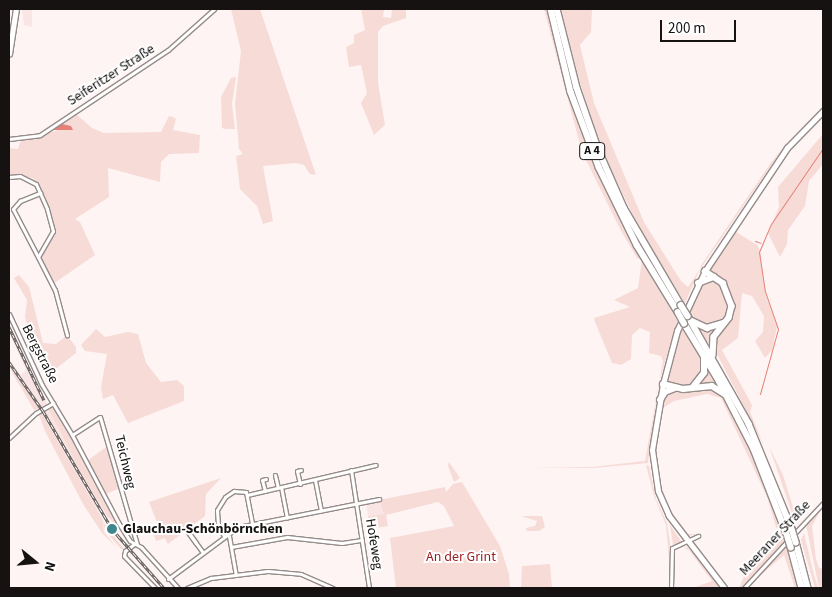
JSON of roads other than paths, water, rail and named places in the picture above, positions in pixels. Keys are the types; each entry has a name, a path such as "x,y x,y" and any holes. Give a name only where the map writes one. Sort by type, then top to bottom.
{"highway":[{"name":"A 4","path":"551,9 571,92 599,168 638,245 678,312 687,320 714,360 755,436 792,529 808,588"},
{"name":"A 4","path":"557,9 575,81 599,151 636,230 680,305 703,353 727,395 764,472 787,534 802,588"},
{"path":"705,271 716,278 731,296 731,311 727,321 714,337 714,360"},
{"path":"698,283 706,278 716,278"},
{"path":"687,320 707,328 727,321"},
{"path":"693,387 704,373 703,353"},
{"path":"663,384 675,388"},
{"path":"660,400 665,392 675,388 712,386 727,395"}],"main road":[{"path":"9,54 16,9"},
{"path":"724,588 669,516 656,482 652,450 663,384 677,331 705,271 787,148 823,111"}],"street":[{"name":"Seiferitzer Straße","path":"9,139 40,135 168,50 214,9"},
{"path":"9,177 28,178 40,193 53,231 38,258"},
{"path":"40,193 20,201 13,209 55,290 67,334"},
{"name":"Bergstraße","path":"9,314 19,341 53,403 126,532 136,544"},
{"path":"9,438 36,413 53,403"},
{"name":"Teichweg","path":"72,435 100,417 136,544"},
{"path":"247,495 376,465"},
{"path":"300,484 297,471 301,470"},
{"name":"Hofeweg","path":"349,470 369,588"},
{"path":"275,475 286,517"},
{"path":"264,491 262,480 266,479"},
{"path":"315,480 321,510"},
{"path":"224,536 217,520 221,501 239,490 244,490 247,495 252,522"},
{"path":"168,579 202,551 224,536 252,522 379,499"},
{"name":"Meeraner Straße","path":"744,588 823,503"},
{"path":"126,532 132,530"},
{"path":"229,536 236,574"},
{"path":"671,588 672,548 698,536"},
{"path":"231,547 287,537 342,543 362,540"},
{"path":"196,543 202,551"},
{"path":"155,588 124,556 125,551 136,544 178,588"},
{"path":"187,588 201,580 236,574 286,572 301,574 333,588"}],"waterway":[{"path":"760,394 778,329 765,292 759,252 771,224 823,148"},
{"path":"755,241 761,243"}],"railway":[{"path":"9,327 44,400"},
{"path":"9,362 43,411 112,529 164,588"}],"place":[{"name":"Glauchau-Schönbörnchen","path":"112,529"}],"park label":[{"name":"An der Grint","path":"461,557"}]}
